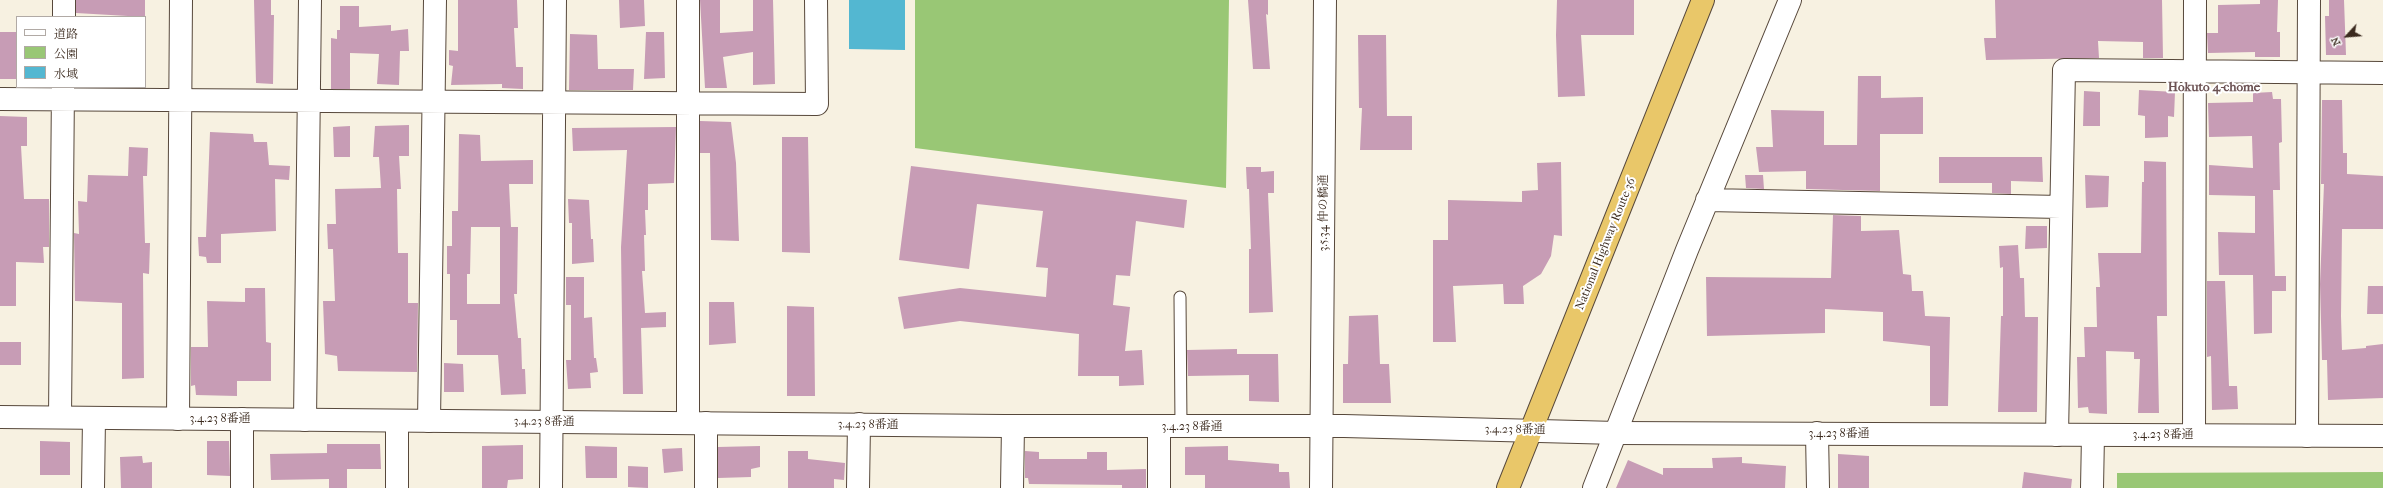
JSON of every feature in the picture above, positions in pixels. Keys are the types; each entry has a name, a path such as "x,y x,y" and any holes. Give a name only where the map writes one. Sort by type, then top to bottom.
{"highway":[{"name":"National Highway Route 36","path":"1508,488 1703,0"}],"street":[{"path":"64,0 64,16"},
{"path":"178,419 181,0"},
{"path":"305,420 310,0"},
{"path":"430,421 436,0"},
{"path":"551,488 555,0"},
{"path":"688,0 688,103 697,423 706,488"},
{"path":"0,99 63,93 181,100 817,104 816,0"},
{"name":"3.5.34 仲の橋通","path":"1321,488 1323,426 1325,0"},
{"path":"1594,488 1617,433 1707,200 1790,0"},
{"path":"2194,436 2194,71 2196,0"},
{"path":"2307,436 2309,0"},
{"path":"2057,435 2064,70 2383,73"},
{"path":"60,417 63,93"},
{"path":"1707,200 2061,207"},
{"name":"3.4.23 8番通","path":"0,417 552,423 1160,427 1323,426 1617,433 2383,436"},
{"path":"93,488 94,418"},
{"path":"242,419 242,488"},
{"path":"397,421 397,488"},
{"path":"858,488 859,424"},
{"path":"1012,488 1013,426"},
{"path":"1159,488 1160,427"},
{"path":"1817,433 1818,488"},
{"path":"2092,488 2093,435"}],"lane":[{"path":"1180,297 1181,427"}],"green space":[{"path":"915,0 1229,0 1226,188 915,148"},
{"path":"2383,472 2383,488 2117,488 2117,473"}],"water":[{"path":"849,0 905,0 905,50 849,49"}],"building":[{"path":"76,0 145,0 145,16 76,13"},
{"path":"254,0 271,0 271,15 274,15 273,84 256,83"},
{"path":"458,0 517,0 518,28 514,28 516,67 523,67 523,89 502,88 502,84 451,85 453,66 449,65 449,50 458,51"},
{"path":"619,0 644,0 645,26 620,28"},
{"path":"700,0 720,0 720,33 753,31 753,0 773,0 775,84 753,85 753,52 723,57 727,88 705,88"},
{"path":"1248,0 1268,0 1268,15 1266,14 1270,69 1253,69"},
{"path":"1557,0 1634,0 1634,35 1581,35 1585,96 1558,97 1556,35"},
{"path":"1995,0 2162,0 2163,58 2143,58 2143,42 2098,41 2099,58 1986,60 1984,38 1996,38"},
{"path":"2260,0 2278,0 2277,32 2280,32 2280,57 2255,57 2255,52 2208,53 2207,33 2218,33 2218,5 2260,4"},
{"path":"2329,0 2344,0 2346,55 2326,55 2325,16 2329,16"},
{"path":"340,6 359,6 359,27 391,25 391,31 408,29 409,51 400,51 399,85 377,84 379,54 350,53 350,89 331,89 331,38 337,39 337,30 340,30"},
{"path":"0,32 16,32 16,79 0,79"},
{"path":"646,32 664,32 665,78 644,79"},
{"path":"570,34 597,35 598,69 634,69 633,90 569,90"},
{"path":"1358,35 1386,35 1387,116 1412,116 1412,150 1360,150 1362,108 1359,108"},
{"path":"1858,76 1881,76 1881,98 1923,97 1923,134 1880,134 1880,191 1806,189 1806,171 1759,172 1756,147 1773,147 1771,110 1824,111 1824,145 1857,145"},
{"path":"2139,90 2175,92 2174,117 2168,116 2168,137 2145,138 2145,116 2138,115"},
{"path":"2084,91 2100,92 2100,126 2083,126"},
{"path":"2272,92 2273,99 2281,99 2282,142 2279,143 2280,190 2273,190 2275,276 2286,276 2286,291 2272,291 2272,333 2254,334 2253,275 2219,275 2218,232 2255,233 2255,196 2209,195 2209,165 2253,168 2252,136 2209,137 2208,103 2253,102 2253,93"},
{"path":"2322,100 2342,100 2343,153 2347,153 2347,174 2383,176 2383,229 2342,229 2341,316 2342,350 2366,348 2366,346 2383,344 2383,398 2328,400 2327,360 2322,360 2320,284 2324,184 2321,184"},
{"path":"0,116 27,117 27,146 21,146 24,199 49,199 49,247 43,247 44,263 16,262 16,306 0,306"},
{"path":"700,121 731,122 736,163 739,241 711,240 710,153 700,153"},
{"path":"409,125 409,156 399,156 401,189 397,189 398,253 408,253 408,303 418,303 417,372 338,371 337,356 325,354 323,301 335,301 333,249 328,249 327,224 336,224 335,189 381,188 379,157 373,157 375,126"},
{"path":"350,126 350,157 334,157 333,127"},
{"path":"676,127 674,183 648,184 648,210 645,210 645,271 642,271 645,313 666,312 666,327 641,328 643,394 623,394 621,247 627,150 573,151 572,128"},
{"path":"210,132 253,134 254,142 267,142 269,165 290,166 289,180 275,179 276,231 221,234 221,263 207,263 206,257 199,256 198,237 206,237"},
{"path":"459,134 480,135 481,161 533,160 533,184 509,184 511,227 518,227 517,294 514,294 518,338 521,338 522,369 525,369 526,394 501,395 498,355 457,355 457,320 450,320 450,274 447,274 447,246 452,246 452,211 458,211","holes":["471,227 500,227 500,304 467,304 467,274 470,274"]},
{"path":"782,137 808,137 810,253 782,252"},
{"path":"129,147 148,148 147,176 143,176 145,243 150,243 149,274 143,273 144,378 122,379 122,303 75,301 74,233 79,234 78,201 87,202 88,175 128,176"},
{"path":"1939,157 2042,157 2043,182 2011,181 2011,194 1992,193 1992,183 1939,183"},
{"path":"2144,161 2166,162 2167,316 2157,316 2159,413 2138,413 2140,359 2134,359 2134,352 2106,351 2107,414 2089,413 2088,407 2078,408 2077,357 2085,357 2084,327 2097,327 2096,287 2100,287 2098,253 2141,253 2142,182 2144,182"},
{"path":"1561,162 1562,236 1554,235 1551,256 1541,274 1523,286 1524,304 1504,304 1503,284 1453,286 1456,342 1433,342 1433,240 1448,240 1448,200 1522,202 1522,191 1538,190 1537,163"},
{"path":"911,166 1187,200 1184,228 1136,221 1130,276 1116,275 1113,305 1130,307 1125,351 1142,350 1144,385 1119,386 1119,376 1078,376 1079,334 960,321 904,329 898,297 960,288 1046,297 1048,268 1036,267 1043,211 977,204 969,269 899,260"},
{"path":"1246,167 1261,167 1261,172 1274,171 1274,193 1268,193 1273,312 1249,313 1249,249 1251,249 1249,189 1247,189"},
{"path":"1745,175 1763,175 1764,189 1746,188"},
{"path":"2085,175 2109,176 2108,207 2086,208"},
{"path":"568,199 589,200 594,262 572,264 572,223 569,223"},
{"path":"1833,215 1861,216 1861,231 1899,230 1903,274 1911,275 1912,291 1923,291 1925,316 1950,317 1948,406 1930,406 1930,346 1883,341 1883,312 1825,309 1825,333 1707,336 1706,277 1831,278"},
{"path":"2026,226 2047,226 2047,248 2025,249"},
{"path":"2018,245 2020,278 2024,278 2025,317 2038,317 2037,412 1998,412 2001,316 2003,316 2003,267 2000,268 1999,246"},
{"path":"566,277 584,277 584,318 592,317 594,358 596,358 598,372 590,373 591,388 568,389 566,360 571,360 571,305 566,305"},
{"path":"2207,281 2225,281 2229,386 2237,386 2238,409 2212,410 2211,356 2207,357"},
{"path":"2368,286 2383,286 2383,314 2367,314"},
{"path":"245,288 265,288 266,342 271,343 271,381 237,381 237,396 196,395 195,385 191,386 191,347 208,347 207,301 245,302"},
{"path":"709,302 734,302 736,343 709,345"},
{"path":"787,306 814,307 815,396 787,396"},
{"path":"1378,315 1380,364 1389,364 1391,403 1343,403 1343,364 1348,364 1349,316"},
{"path":"0,342 21,342 21,365 0,365"},
{"path":"1237,349 1237,354 1278,354 1279,402 1249,401 1249,375 1188,376 1187,350"},
{"path":"444,363 463,364 464,392 444,392"},
{"path":"40,441 70,442 70,475 40,475"},
{"path":"207,441 229,441 230,476 207,475"},
{"path":"327,444 380,444 381,469 347,469 347,488 329,488 329,479 271,480 270,454 327,453"},
{"path":"523,445 523,479 508,480 507,488 482,488 482,446"},
{"path":"585,446 617,447 617,478 586,478"},
{"path":"760,446 760,467 751,469 751,477 718,478 718,447"},
{"path":"1228,446 1228,460 1279,464 1279,472 1289,472 1290,488 1205,488 1205,475 1185,475 1185,447"},
{"path":"682,448 683,471 664,473 662,449"},
{"path":"788,451 808,451 808,459 845,463 844,480 834,479 834,488 788,488"},
{"path":"1025,451 1039,452 1039,459 1087,459 1087,452 1107,452 1107,470 1146,469 1146,488 1122,488 1122,485 1029,484 1028,478 1025,478"},
{"path":"1838,454 1869,456 1869,488 1838,488"},
{"path":"142,456 143,463 152,462 152,488 121,488 120,457"},
{"path":"1742,457 1742,463 1786,466 1785,488 1616,488 1628,460 1663,475 1663,468 1713,468 1712,458"},
{"path":"628,466 648,467 648,488 628,487"},
{"path":"2024,472 2072,479 2071,488 2022,488"}],"district":[{"name":"Hokuto 4-chome","path":"2214,88"}]}
